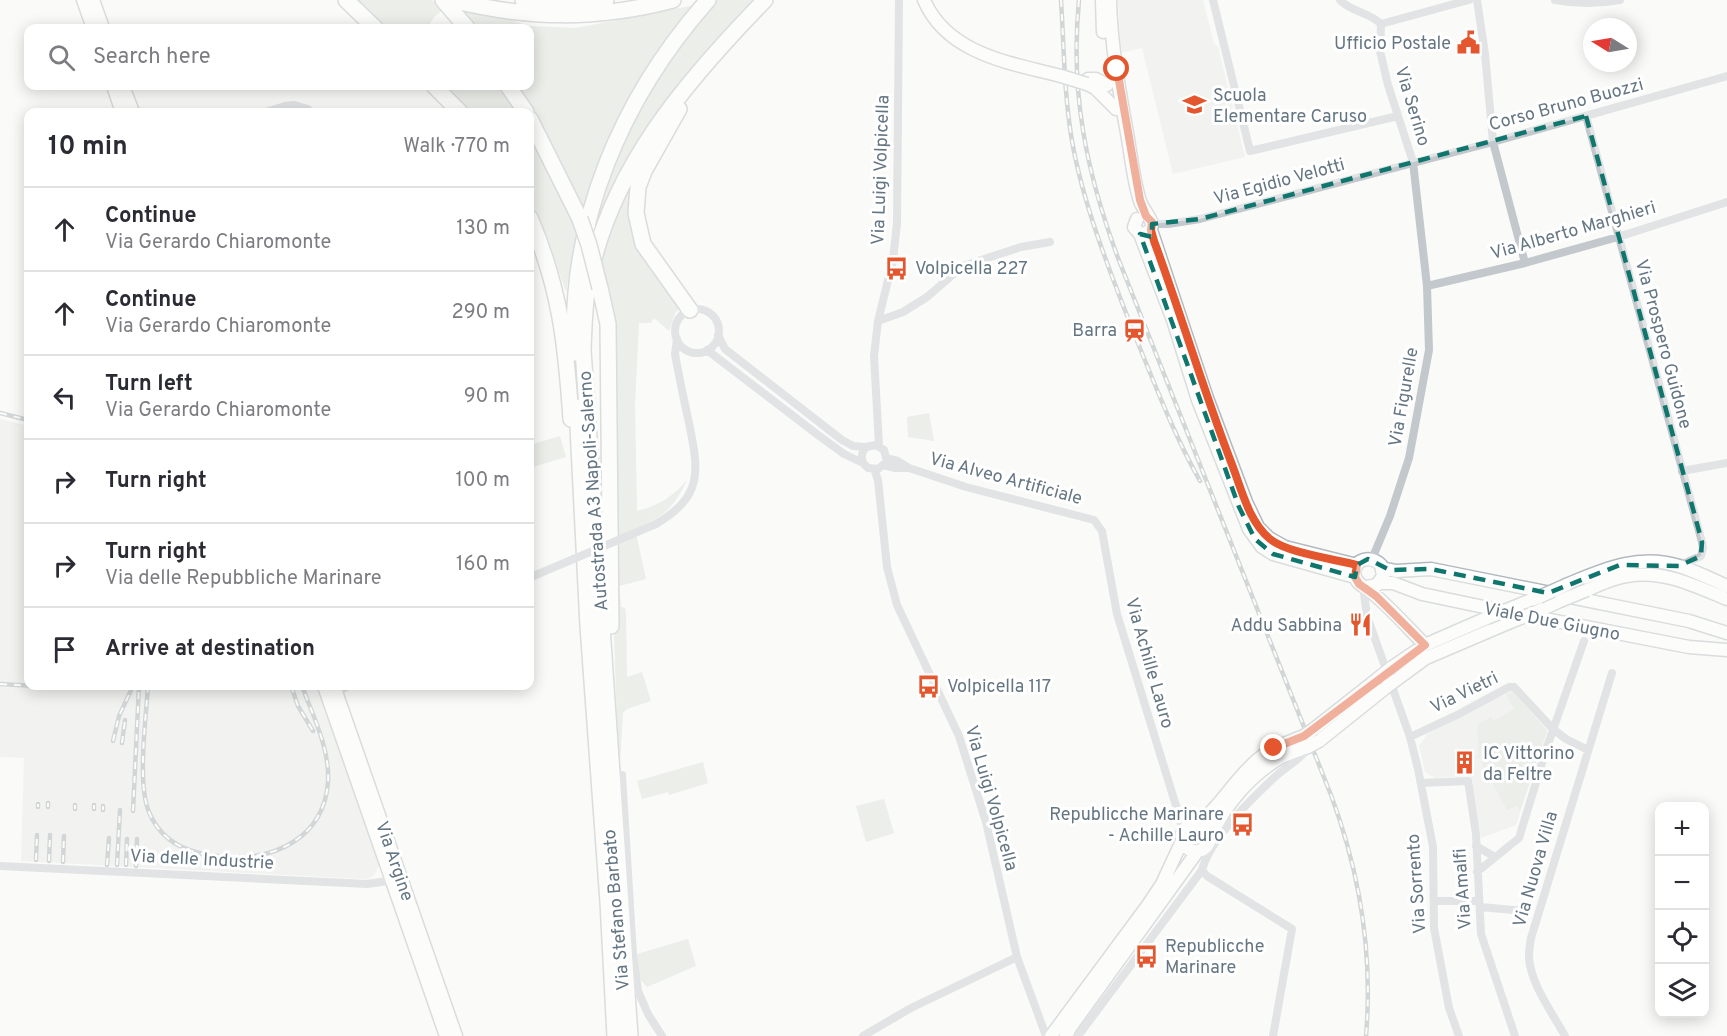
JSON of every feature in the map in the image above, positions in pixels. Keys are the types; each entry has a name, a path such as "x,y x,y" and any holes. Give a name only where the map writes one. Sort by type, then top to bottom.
{"highway":[{"path":"346,0 371,24"},
{"path":"442,0 463,24"},
{"path":"452,0 489,9 559,16 632,9 673,0"},
{"path":"523,0 555,2 606,0"},
{"name":"Autostrada A3 Napoli-Salerno","path":"630,1036 584,350 588,286 606,222 619,190 658,123 696,76 765,0"},
{"path":"690,310 643,244 636,213 639,187 651,157 691,92 773,0"},
{"name":"Autostrada A3 Napoli-Salerno","path":"615,1032 581,511 574,332 575,297 585,233 603,173 629,113 669,46 703,5"},
{"path":"438,90 456,108"},
{"path":"511,90 523,108"},
{"path":"534,126 579,219 589,245 608,324 611,642 608,731"},
{"path":"534,229 553,281 561,313 581,511"}],"street":[{"path":"83,0 92,24"},
{"path":"93,0 102,24"},
{"path":"915,0 925,4 954,38 972,50 997,60 1097,83 1116,109 1129,189 1145,225"},
{"path":"1097,83 1109,68 1103,28 1102,0"},
{"path":"1110,0 1111,28 1097,83 1135,182 1145,225"},
{"path":"1213,0 1250,151 1398,116"},
{"path":"1340,0 1350,8 1375,18 1381,24 1469,0"},
{"path":"1477,0 1485,54 1493,142 1525,263"},
{"path":"1555,0 1570,3 1601,3 1620,0"},
{"name":"Via Luigi Volpicella","path":"874,444 874,356 878,321 893,260 897,223 900,3"},
{"name":"Via Serino","path":"1381,24 1380,51 1413,162"},
{"name":"Corso Bruno Buozzi","path":"1413,162 1493,142 1727,76"},
{"path":"114,90 121,108"},
{"path":"124,90 131,108"},
{"path":"279,108 294,105 304,108"},
{"name":"Via Prospero Guidone","path":"1586,116 1703,548 1701,556 1697,559 1678,566"},
{"name":"Via Egidio Velotti","path":"1145,225 1200,219 1413,162"},
{"name":"Via Figurelle","path":"1372,559 1403,477 1415,432 1429,350 1426,286 1413,162"},
{"name":"Via Alberto Marghieri","path":"1426,286 1525,263 1618,237 1727,202"},
{"name":"Viale Due Giugno","path":"1145,225 1246,502 1258,526 1269,538 1367,583 1393,583 1422,594 1461,603 1689,647 1727,650"},
{"path":"878,321 903,312 927,297 963,266 1021,247 1050,242"},
{"path":"707,350 835,448 874,470 885,461 885,452 874,444 853,446 825,428 725,349 718,335 716,320 711,314 705,311 690,310 678,321 675,332 681,346 700,353 716,341 718,335"},
{"path":"534,575 656,524 672,515 687,497 696,477 696,456 675,354 677,339"},
{"path":"677,365 690,351"},
{"path":"863,463 862,454 874,444"},
{"name":"Via Alveo Artificiale","path":"885,461 966,487 1094,520"},
{"path":"1682,471 1727,463"},
{"name":"Via Luigi Volpicella","path":"874,470 878,480 887,567 897,605 959,736 986,822 1017,957 1046,1036"},
{"name":"Via Achille Lauro","path":"1094,520 1102,531 1117,614 1179,815 1182,837"},
{"path":"1367,583 1383,576 1382,568 1372,559 1364,559 1367,616 1390,670"},
{"path":"1066,1036 1197,852 1207,847 1220,817 1250,782 1382,683 1390,670 1425,645 1608,568 1631,562 1655,562 1678,566 1727,586"},
{"name":"Viale Due Giugno","path":"1382,568 1396,571 1431,569 1689,621 1727,633"},
{"path":"1390,670 1624,576 1648,575 1678,580 1727,599"},
{"path":"1367,583 1425,645"},
{"path":"1477,872 1519,838 1553,729 1584,641"},
{"name":"Via Sorrento","path":"1390,670 1421,783 1432,847 1434,928 1439,962 1449,1008 1459,1036"},
{"name":"Via Nuova Villa","path":"1565,1036 1546,1004 1533,975 1529,959 1531,938 1612,673"},
{"name":"Via Vietri","path":"1410,737 1509,687 1514,687 1553,729"},
{"name":"Via Argine","path":"330,690 456,1036"},
{"path":"1553,729 1566,739 1588,750"},
{"path":"1051,1036 1162,884 1186,827 1209,815 1240,777 1261,757 1274,748 1311,738"},
{"path":"1078,1036 1202,870 1205,858 1226,828 1277,775 1304,754 1311,738"},
{"name":"Via Stefano Barbato","path":"622,775 633,955 638,991 648,1014 663,1036"},
{"name":"Via Amalfi","path":"1421,783 1468,781 1484,944 1515,1036"},
{"path":"1179,815 1207,827 1211,836"},
{"path":"1182,837 1188,849 1197,852"},
{"path":"1476,846 1495,857"},
{"name":"Via delle Industrie","path":"0,866 367,884 397,879"},
{"path":"1202,870 1207,876 1292,929 1273,1036"},
{"name":"Via Argine","path":"397,879 446,1036"},
{"path":"1434,901 1479,904 1525,911"},
{"path":"863,1036 912,1008 1017,957"}],"highlighted area":[{"path":"1586,116 1702,542 1701,556 1679,566 1620,565 1548,593 1431,569 1390,570 1368,559 1357,565 1355,577 1273,554 1255,539 1239,507 1140,234 1152,237 1152,224 1200,219"}],"shaded area":[{"path":"353,0 432,0 443,10 434,17 430,24 379,24"},
{"path":"714,0 760,0 685,82 593,243 590,235 614,156 649,86"},
{"name":"Scuola Elementare Caruso","path":"1118,0 1203,0 1214,44 1218,46 1245,157 1173,174 1142,48 1121,53"},
{"path":"695,5 584,211 534,122 534,108 526,108 516,90 534,90 534,26 576,28"},
{"path":"456,8 523,24 470,24"},
{"path":"446,90 504,90 515,108 463,108"},
{"path":"534,139 577,231 566,292 545,232 534,211"},
{"path":"638,162 631,212 681,308 675,313 669,331 654,318 651,323 639,323 635,404 637,511 665,500 687,480 667,510 635,529 646,579 619,586 621,607 625,608 626,616 627,677 642,672 651,701 627,709 623,713 619,779 614,637 612,349 601,262 606,238"},
{"path":"929,413 934,441 908,437 907,417"},
{"path":"0,419 24,425 24,690 320,690 381,862 374,875 368,879 362,879 21,861 24,758 0,757"},
{"path":"560,436 566,457 534,467 534,444"},
{"path":"1511,689 1548,730 1516,825 1481,838 1470,776 1435,778 1425,772 1419,746 1427,734"},
{"path":"1513,692 1547,731 1520,810 1517,806 1507,810 1481,758 1476,758 1476,755 1479,755 1477,727 1491,717 1493,721 1514,709 1506,695"},
{"path":"703,762 708,783 669,795 668,792 642,799 637,781"},
{"path":"884,799 894,833 866,842 856,806"},
{"path":"688,939 696,966 647,987 639,978 637,954"}],"railway":[{"path":"1061,0 1069,123 1083,189 1098,238 1133,331 1172,426 1200,481"},
{"path":"1079,0 1077,34 1079,100 1089,163 1097,194 1118,258 1341,824 1357,884 1366,944 1368,974 1366,1036"},
{"path":"0,413 24,419"},
{"path":"0,684 24,685"},
{"path":"113,741 119,716 131,690"},
{"path":"133,811 139,690"},
{"path":"148,690 143,768 145,800 149,812 155,824 171,841 192,851 227,857 263,854 294,841 307,831 325,801 328,782 326,757 320,733 304,690"},
{"path":"292,690 298,706 313,731"},
{"path":"122,743 125,720"},
{"path":"117,865 120,810"},
{"path":"36,860 37,835"},
{"path":"49,861 50,835"},
{"path":"63,862 64,836"},
{"path":"107,865 109,838"},
{"path":"126,865 127,839"},
{"path":"136,866 137,839"}],"place":[{"name":"Ufficio Postale","path":"1469,43"},
{"name":"Scuola Elementare Caruso","path":"1195,105"},
{"name":"Volpicella 227","path":"897,268"},
{"name":"Barra","path":"1135,330"},
{"name":"Addu Sabbina","path":"1360,625"},
{"name":"Volpicella 117","path":"929,686"},
{"name":"IC Vittorino da Feltre","path":"1465,763"},
{"name":"Republicche Marinare - Achille Lauro","path":"1242,824"},
{"name":"Republicche Marinare","path":"1147,956"}],"route":[{"path":"1117,69 1135,182 1140,200 1146,216 1152,222 1151,230 1154,241 1207,398 1246,502 1258,526 1269,538 1286,547 1357,565 1354,572 1356,581 1376,596 1425,645 1410,654 1304,736 1274,748"}]}
